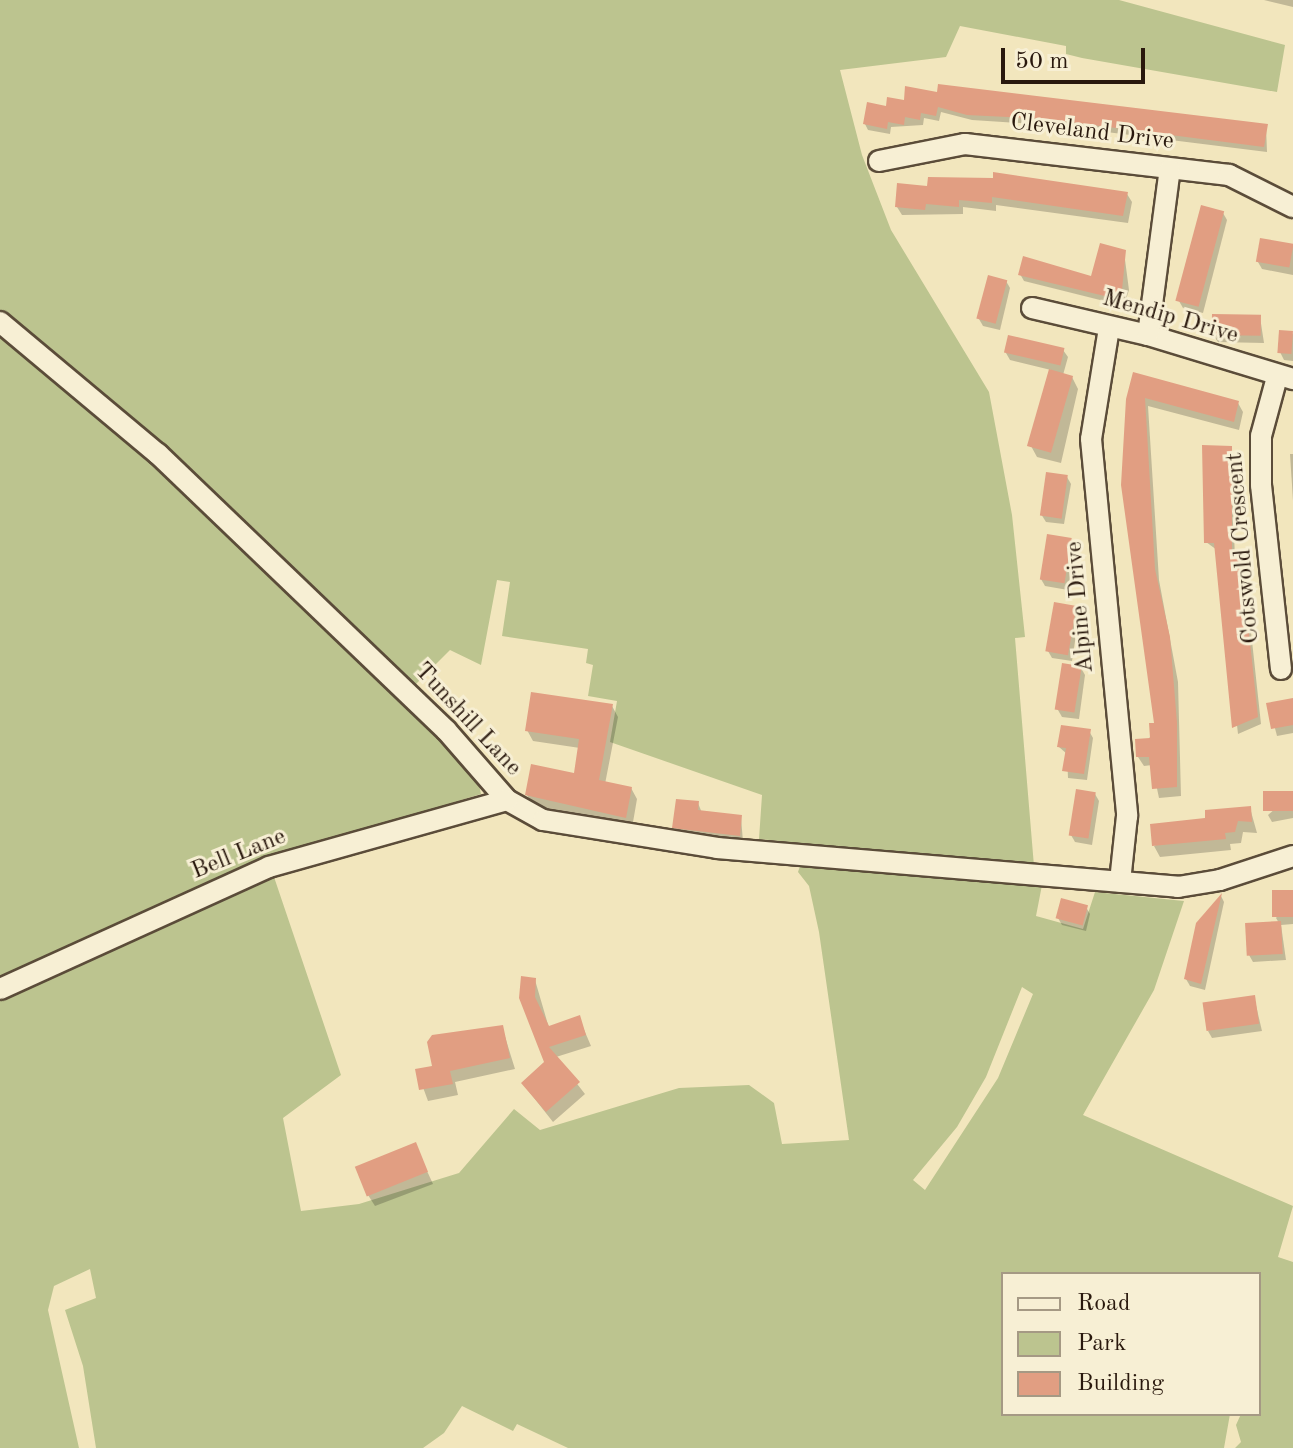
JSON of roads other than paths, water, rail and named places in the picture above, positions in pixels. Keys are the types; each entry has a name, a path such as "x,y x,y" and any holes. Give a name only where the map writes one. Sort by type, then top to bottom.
{"street":[{"name":"Cleveland Drive","path":"879,161 965,144 1229,175 1293,207"},
{"path":"1148,335 1170,169"},
{"name":"Mendip Drive","path":"1032,308 1148,335 1285,378"},
{"name":"Tunshill Lane","path":"0,322 158,454 446,730 507,800 543,820 717,848 1197,886 1293,856"},
{"name":"Alpine Drive","path":"1109,328 1091,439 1127,816 1120,882"},
{"name":"Cotswold Crescent","path":"1281,669 1261,485 1261,436 1285,378"},
{"name":"Bell Lane","path":"0,989 269,867 507,800"}]}
